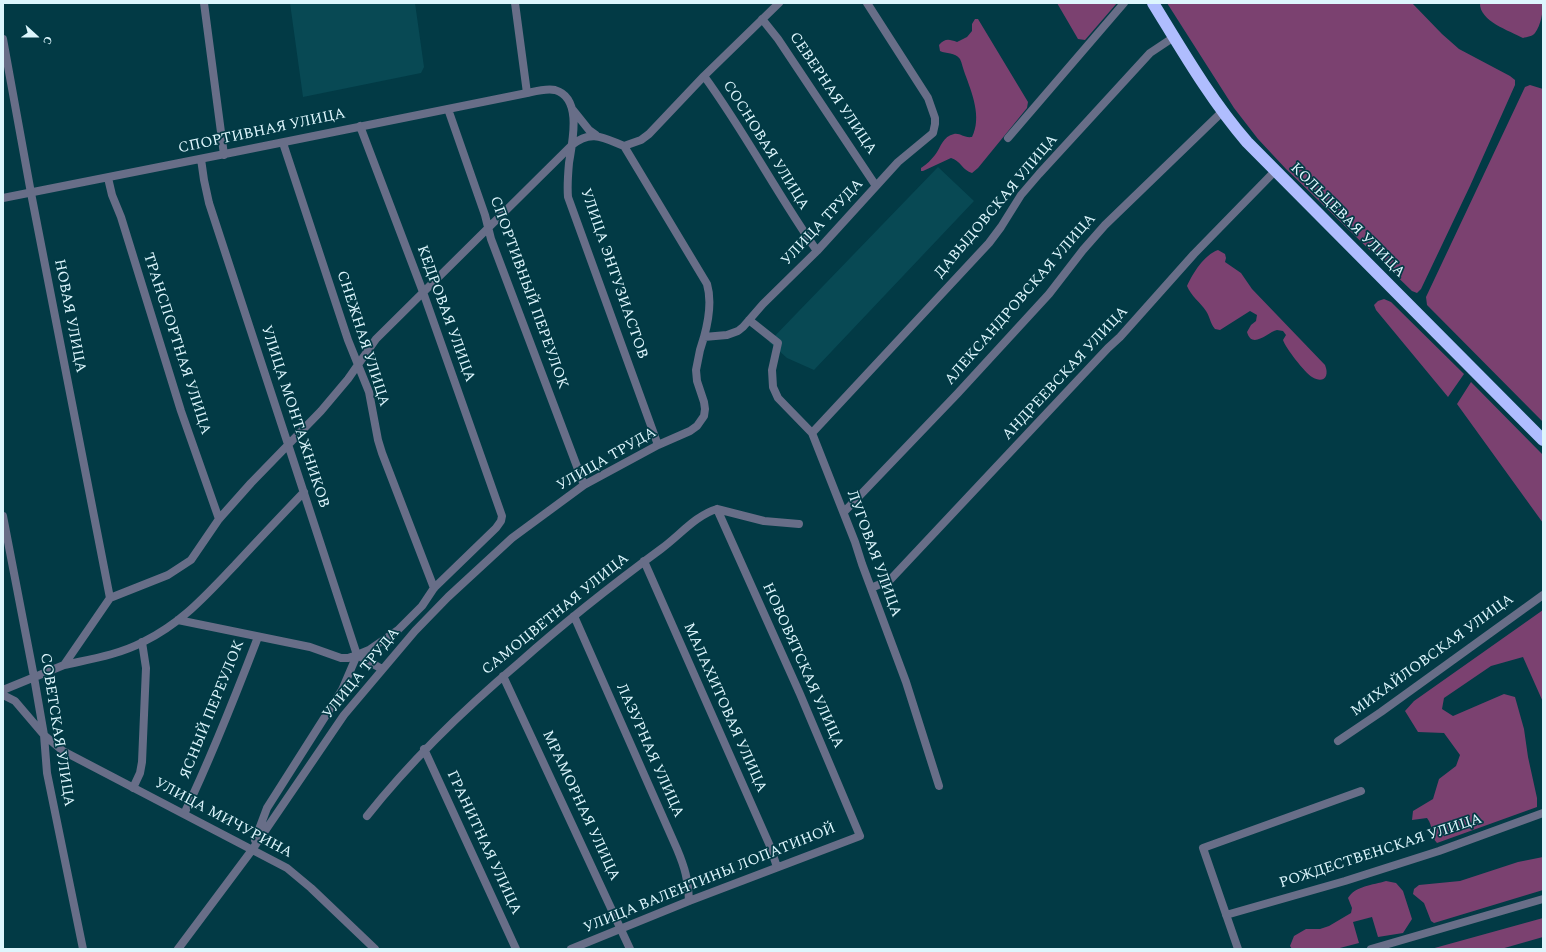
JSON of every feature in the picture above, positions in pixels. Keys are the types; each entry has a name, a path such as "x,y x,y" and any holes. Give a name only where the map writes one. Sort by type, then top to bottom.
{"highway":[{"name":"КОЛЬЦЕВАЯ УЛИЦА","path":"1152,3 1222,111 1247,142 1543,440"}],"street":[{"path":"204,3 224,155"},
{"path":"515,3 527,93 554,90 564,95 589,130 599,137"},
{"path":"624,146 641,140 649,134 704,76 779,3"},
{"name":"УЛИЦА ТРУДА","path":"178,949 252,850 344,715 415,631 475,570 512,538 584,485 658,444 697,426 704,416 704,402 697,380 696,370 704,337 738,331 817,251 898,162 933,133 935,118 928,98 867,3"},
{"path":"1008,138 1124,3"},
{"name":"СЕВЕРНАЯ УЛИЦА","path":"762,20 778,39 876,186"},
{"name":"ДАВЫДОВСКАЯ УЛИЦА","path":"812,433 989,243 1021,195 1150,53 1155,48 1174,37"},
{"name":"НОВАЯ УЛИЦА","path":"3,39 31,192 110,598"},
{"name":"СОСНОВАЯ УЛИЦА","path":"704,76 721,100 796,222 817,251"},
{"name":"СПОРТИВНАЯ УЛИЦА","path":"3,198 224,155 527,93"},
{"name":"УЛИЦА ЭНТУЗИАСТОВ","path":"571,106 574,123 567,181 568,197 658,444"},
{"name":"СПОРТИВНЫЙ ПЕРЕУЛОК","path":"448,109 491,239 584,485"},
{"name":"АЛЕКСАНДРОВСКАЯ УЛИЦА","path":"844,512 974,375 1048,294 1083,250 1106,225 1222,111"},
{"name":"КЕДРОВАЯ УЛИЦА","path":"360,126 423,292 501,512"},
{"path":"64,665 110,598 168,575 181,568 191,560 219,519 288,443 321,411 358,366 376,339 578,140 588,136 599,137 624,146 707,284 709,291 709,314 704,337"},
{"name":"СНЕЖНАЯ УЛИЦА","path":"283,143 348,340 368,392 382,453 434,588"},
{"name":"УЛИЦА МОНТАЖНИКОВ","path":"201,159 206,191 357,655"},
{"name":"АНДРЕЕВСКАЯ УЛИЦА","path":"871,588 890,580 1120,337 1199,249 1275,171"},
{"name":"ТРАНСПОРТНАЯ УЛИЦА","path":"108,178 112,195 121,217 181,411 219,519"},
{"name":"ЛУГОВАЯ УЛИЦА","path":"749,320 778,343 772,370 773,387 778,398 812,433 844,512 906,682 939,786"},
{"path":"3,690 64,665 108,656 142,642 178,620 209,593 304,492"},
{"path":"717,509 764,521 798,524"},
{"name":"САМОЦВЕТНАЯ УЛИЦА","path":"367,816 403,772 467,707 574,616 700,518 710,511 717,509"},
{"name":"НОВОВЯТСКАЯ УЛИЦА","path":"717,509 800,694 860,836"},
{"name":"УЛИЦА ТРУДА","path":"252,850 267,808 342,690 357,655 369,650 398,630 422,606 434,588 501,521 501,512"},
{"name":"СОВЕТСКАЯ УЛИЦА","path":"3,516 44,735 47,773 83,949"},
{"name":"МАЛАХИТОВАЯ УЛИЦА","path":"644,561 760,824 777,867"},
{"name":"МИХАЙЛОВСКАЯ УЛИЦА","path":"1338,740 1380,712 1543,594"},
{"name":"ЛАЗУРНАЯ УЛИЦА","path":"574,616 677,849 688,882 689,901"},
{"path":"178,620 310,647 341,658 348,658 357,655 382,669"},
{"name":"ЯСНЫЙ ПЕРЕУЛОК","path":"184,814 220,733 258,637"},
{"path":"133,788 140,773 142,762 146,668 142,642"},
{"name":"МРАМОРНАЯ УЛИЦА","path":"503,676 630,949"},
{"name":"УЛИЦА МИЧУРИНА","path":"3,694 16,701 44,735 54,744 75,758 280,864 295,874 375,949"},
{"name":"ГРАНИТНАЯ УЛИЦА","path":"424,750 516,949"},
{"path":"1238,949 1203,848 1361,791"},
{"name":"РОЖДЕСТВЕНСКАЯ УЛИЦА","path":"1226,916 1440,851 1543,813"},
{"name":"УЛИЦА ВАЛЕНТИНЫ ЛОПАТИНОЙ","path":"571,949 689,901 860,836"},
{"path":"1371,949 1543,899"}],"shaded area":[{"path":"290,3 415,3 424,67 421,73 303,97"},
{"path":"1057,3 1117,3 1085,40 1078,39"},
{"path":"1167,3 1412,3 1459,49 1515,80 1515,85 1470,186 1421,289 1417,293 1412,291 1286,169 1258,139 1234,108"},
{"path":"1480,3 1543,3 1542,14 1537,30 1534,34 1523,38 1503,29 1484,15"},
{"path":"975,19 978,19 1028,102 1027,108 978,168 972,173 951,158 921,171 921,168 933,157 947,137 956,134 972,137 975,129 975,105 961,61 956,55 940,51 939,45 945,40 957,42 967,37 972,31 972,24"},
{"path":"1530,85 1543,89 1543,422 1427,305 1426,297 1525,87"},
{"path":"938,167 974,201 814,370 787,358 769,342"},
{"path":"1218,250 1225,254 1225,262 1241,273 1252,289 1325,365 1327,373 1324,378 1319,380 1316,379 1305,371 1291,354 1283,340 1286,335 1283,331 1273,331 1256,340 1249,337 1247,332 1251,325 1256,321 1257,315 1250,311 1220,330 1215,329 1206,311 1187,286 1192,276 1204,260 1213,252"},
{"path":"1384,299 1391,302 1464,374 1448,397 1376,310 1374,305 1378,301"},
{"path":"1471,382 1543,455 1543,523 1457,404"},
{"path":"1543,610 1543,702 1523,657 1491,666 1444,698 1442,709 1453,716 1504,694 1515,697 1524,729 1528,757 1537,798 1537,807 1437,843 1433,837 1431,825 1427,818 1412,820 1413,811 1433,799 1439,779 1456,766 1460,755 1444,733 1418,732 1405,711 1414,701"},
{"path":"1543,857 1543,890 1434,923 1431,921 1424,903 1413,894 1414,889 1419,885 1460,881 1518,862"},
{"path":"1386,881 1396,883 1403,891 1412,919 1403,933 1378,937 1372,917 1353,922 1359,943 1336,949 1292,949 1290,946 1294,936 1306,929 1320,929 1329,926 1351,913 1352,908 1348,898 1355,891 1365,886"},
{"path":"1543,918 1543,937 1501,949 1431,949"}]}
